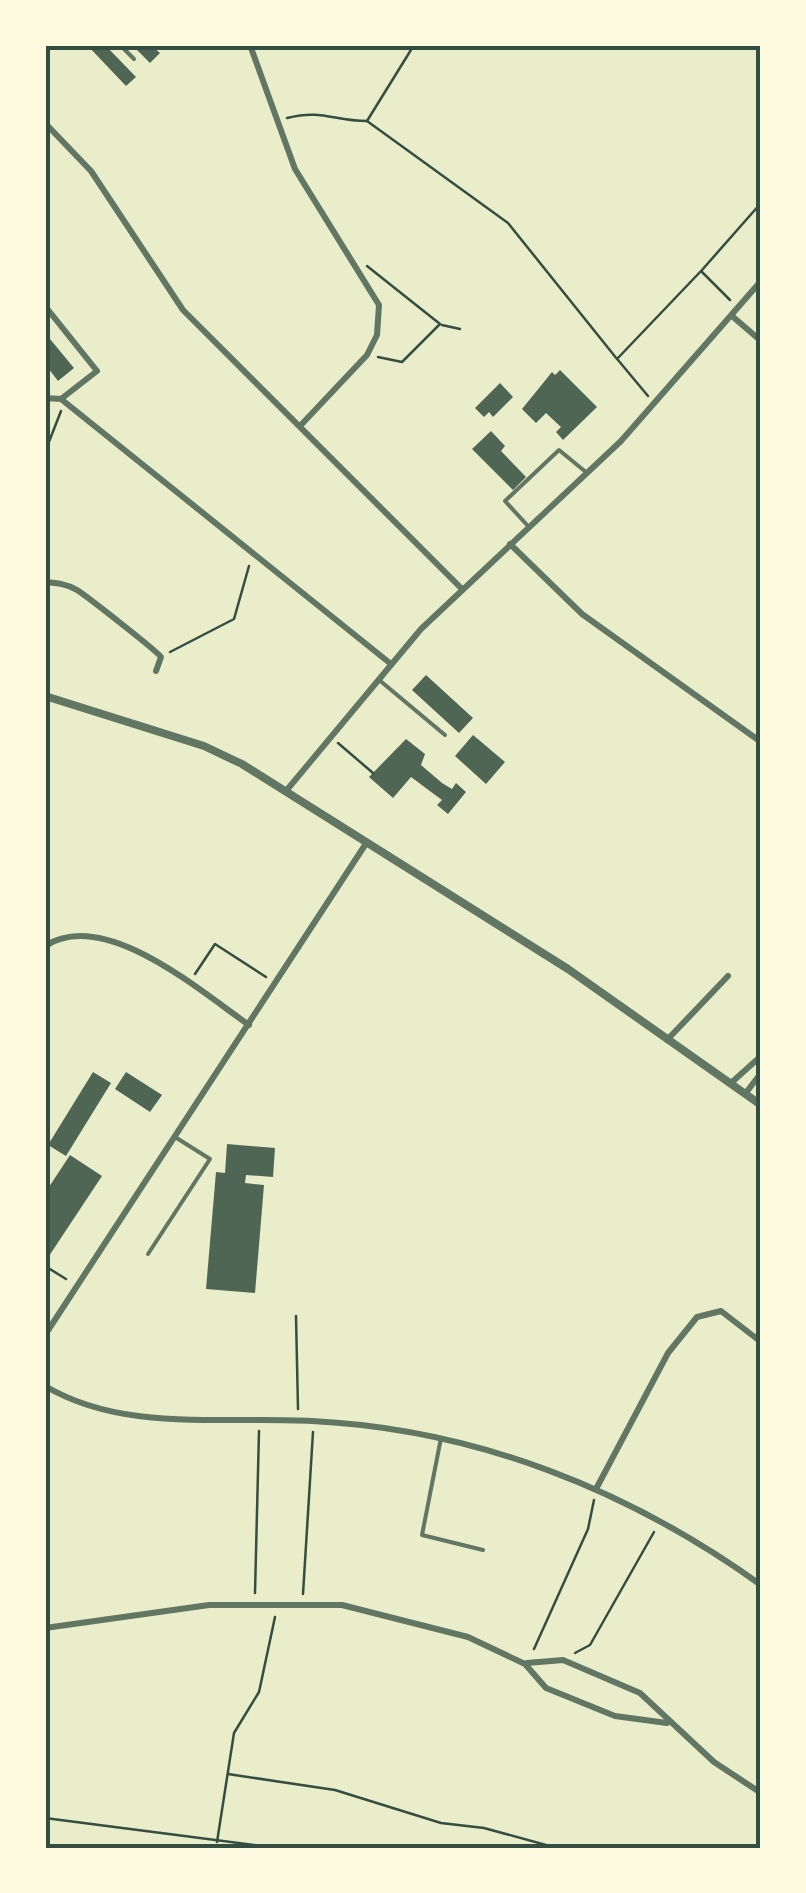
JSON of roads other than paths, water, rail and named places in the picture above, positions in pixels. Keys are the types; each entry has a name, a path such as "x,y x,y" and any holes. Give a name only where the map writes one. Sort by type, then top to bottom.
{"street":[{"path":"250,45 304,187 380,305 377,335 367,355 300,426"},
{"path":"45,123 91,171 183,310 461,588"},
{"path":"286,791 390,664 461,588 587,473 761,281"},
{"path":"45,306 97,371 62,402"},
{"path":"732,316 761,341"},
{"path":"45,398 62,402 390,664"},
{"path":"510,544 582,614 761,742"},
{"path":"45,582 76,590 161,657 156,671"},
{"path":"45,696 204,746 286,791 568,969 761,1105"},
{"path":"45,1335 368,842"},
{"path":"45,946 72,934 98,934 189,984 249,1025"},
{"path":"668,1040 728,976"},
{"path":"730,1083 761,1056"},
{"path":"745,1094 761,1072"},
{"path":"596,1489 668,1354 697,1317 721,1311 761,1342"},
{"path":"45,1386 121,1416 314,1421 442,1438 570,1476 708,1547 761,1585"},
{"path":"45,1628 155,1610 342,1604 468,1637 526,1664 546,1688 615,1716 667,1722"},
{"path":"526,1664 563,1660 640,1693 714,1762 761,1792"}],"lane":[{"path":"120,45 134,60"},
{"path":"528,527 506,501 558,450 587,473"},
{"path":"378,679 445,736"},
{"path":"148,1254 210,1159 175,1137"},
{"path":"442,1438 422,1535 483,1550"}]}
